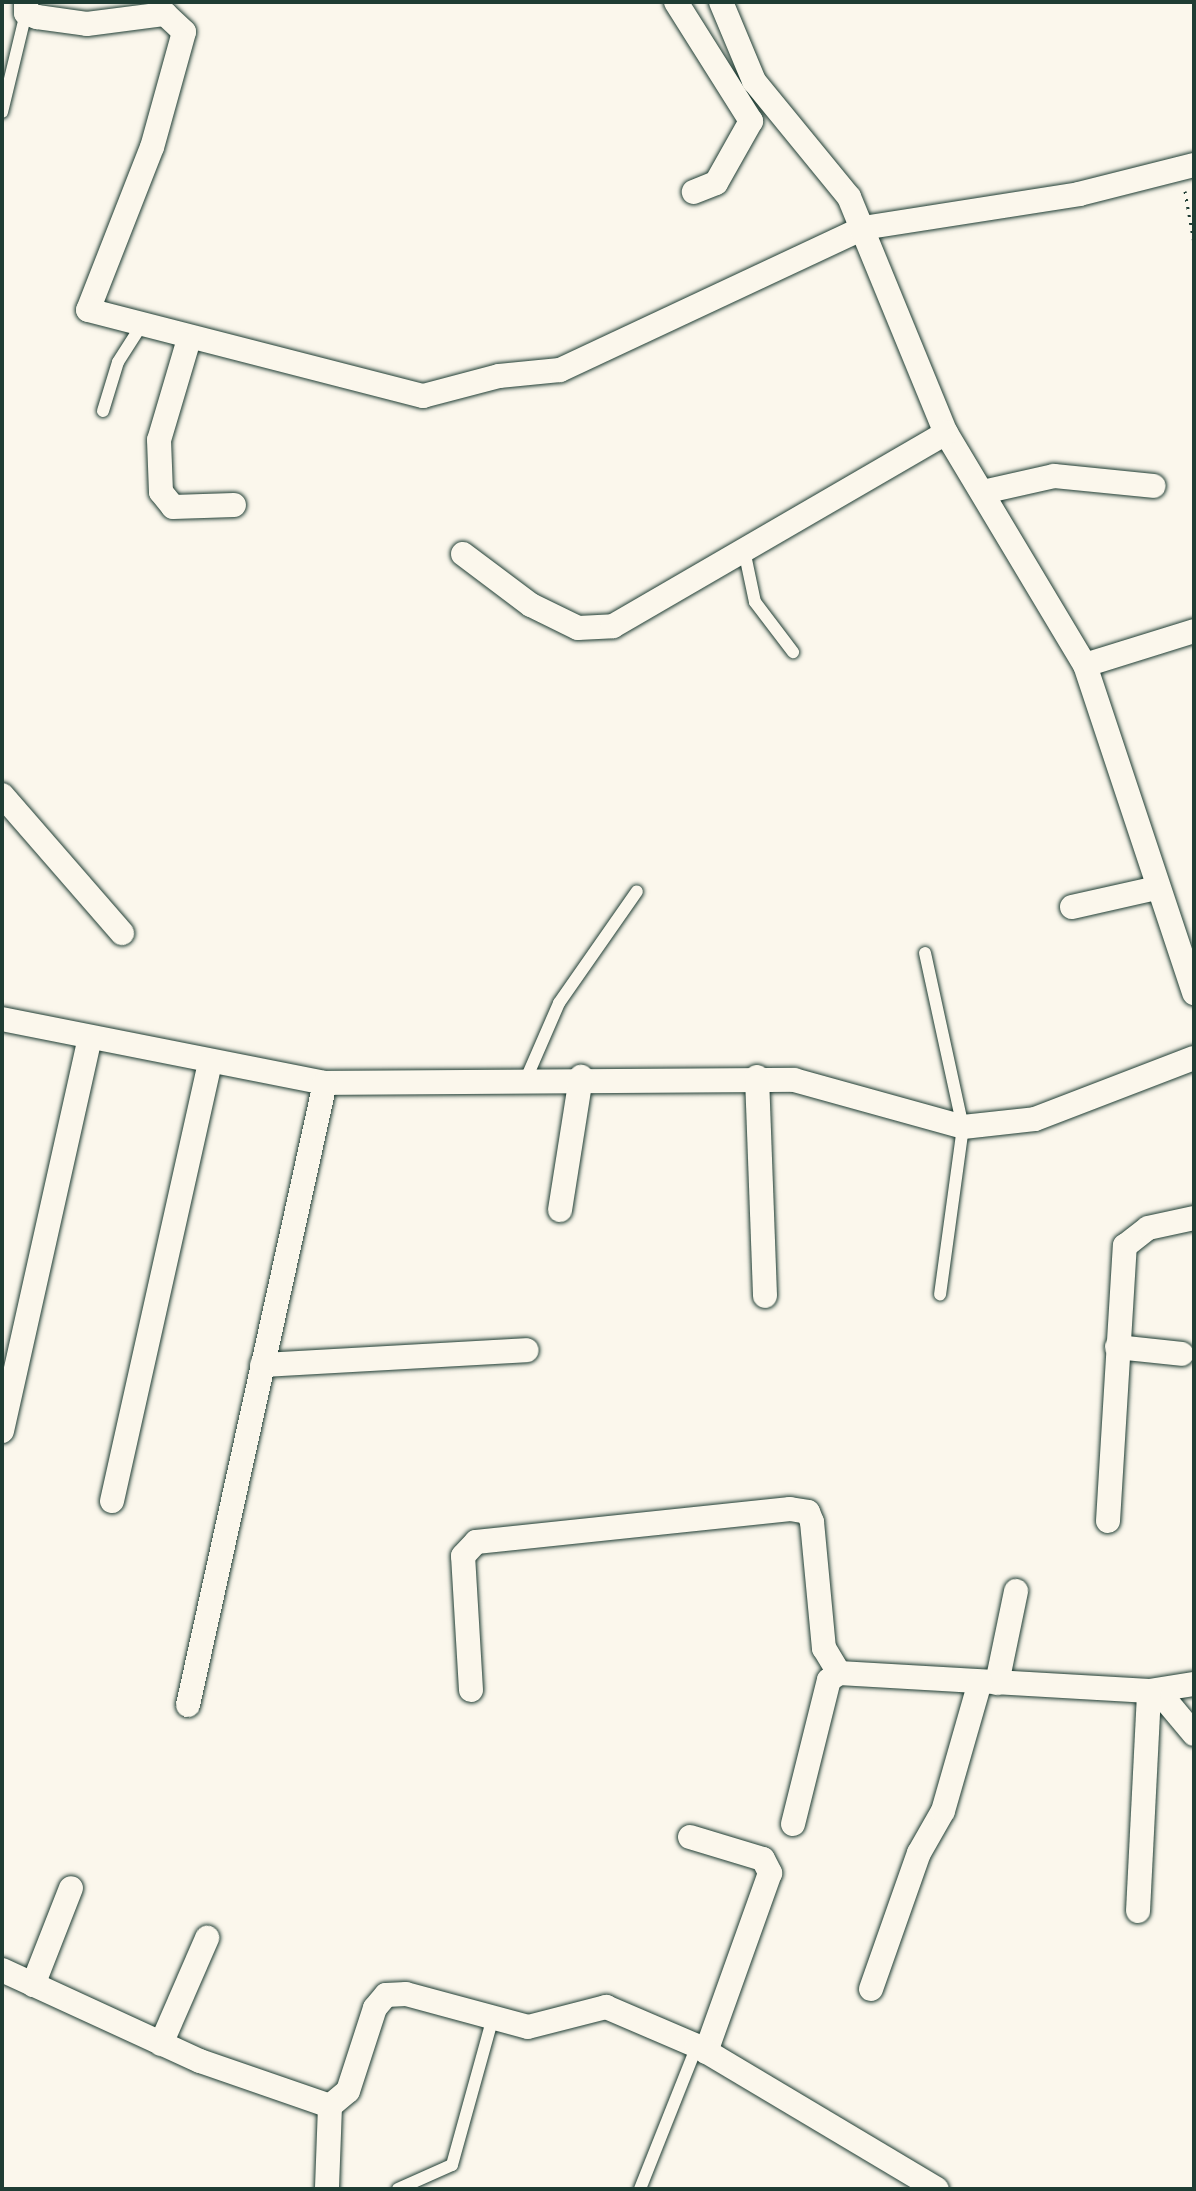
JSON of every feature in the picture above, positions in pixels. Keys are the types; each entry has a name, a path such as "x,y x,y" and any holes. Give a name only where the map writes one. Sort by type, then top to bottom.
{"street":[{"path":"676,2 751,121 716,183 694,192"},
{"path":"721,2 754,81 830,171 863,228 946,433 1085,665 1156,888 1194,993"},
{"path":"26,8 87,24 165,14 181,21 152,147 87,302 95,314 189,339 438,395 499,376 560,370 863,228 1188,168"},
{"path":"189,339 159,440 161,492 173,507 234,505"},
{"path":"463,554 531,605 596,629 744,550 946,433"},
{"path":"983,492 1054,476 1154,486"},
{"path":"1085,665 1194,631"},
{"path":"2,795 122,933"},
{"path":"1072,907 1156,888"},
{"path":"2,1019 89,1041 325,1083 581,1077 757,1077 794,1080 963,1127 1035,1119 1194,1058"},
{"path":"2,1431 89,1041"},
{"path":"112,1501 210,1061"},
{"path":"560,1210 581,1077"},
{"path":"757,1077 765,1296"},
{"path":"188,1705 325,1083"},
{"path":"1108,1521 1125,1246 1148,1228 1194,1218"},
{"path":"1117,1347 1182,1354"},
{"path":"262,1365 527,1350"},
{"path":"471,1690 463,1556 476,1542 790,1509 808,1512 812,1522 824,1648 839,1673"},
{"path":"871,1989 919,1853 943,1811 989,1682 1016,1591"},
{"path":"793,1824 829,1680 839,1673 1153,1691 1194,1684"},
{"path":"1153,1691 1194,1734"},
{"path":"1138,1911 1153,1691"},
{"path":"690,1837 763,1859 770,1873 702,2049"},
{"path":"33,1985 71,1888"},
{"path":"161,2044 207,1938"},
{"path":"2,1970 161,2044 330,2106"},
{"path":"327,2189 330,2106 348,2091 375,2008 386,1995 406,1994 492,2021 549,2026 606,2007 702,2049 937,2189"}],"lane":[{"path":"2,112 26,8"},
{"path":"103,411 118,362 141,326"},
{"path":"744,550 755,602 793,652"},
{"path":"526,1079 559,1003 637,891"},
{"path":"925,953 963,1127 940,1294"},
{"path":"398,2189 452,2165 492,2021"},
{"path":"640,2189 702,2049"}],"path":[{"path":"1188,168 1194,243"}]}
